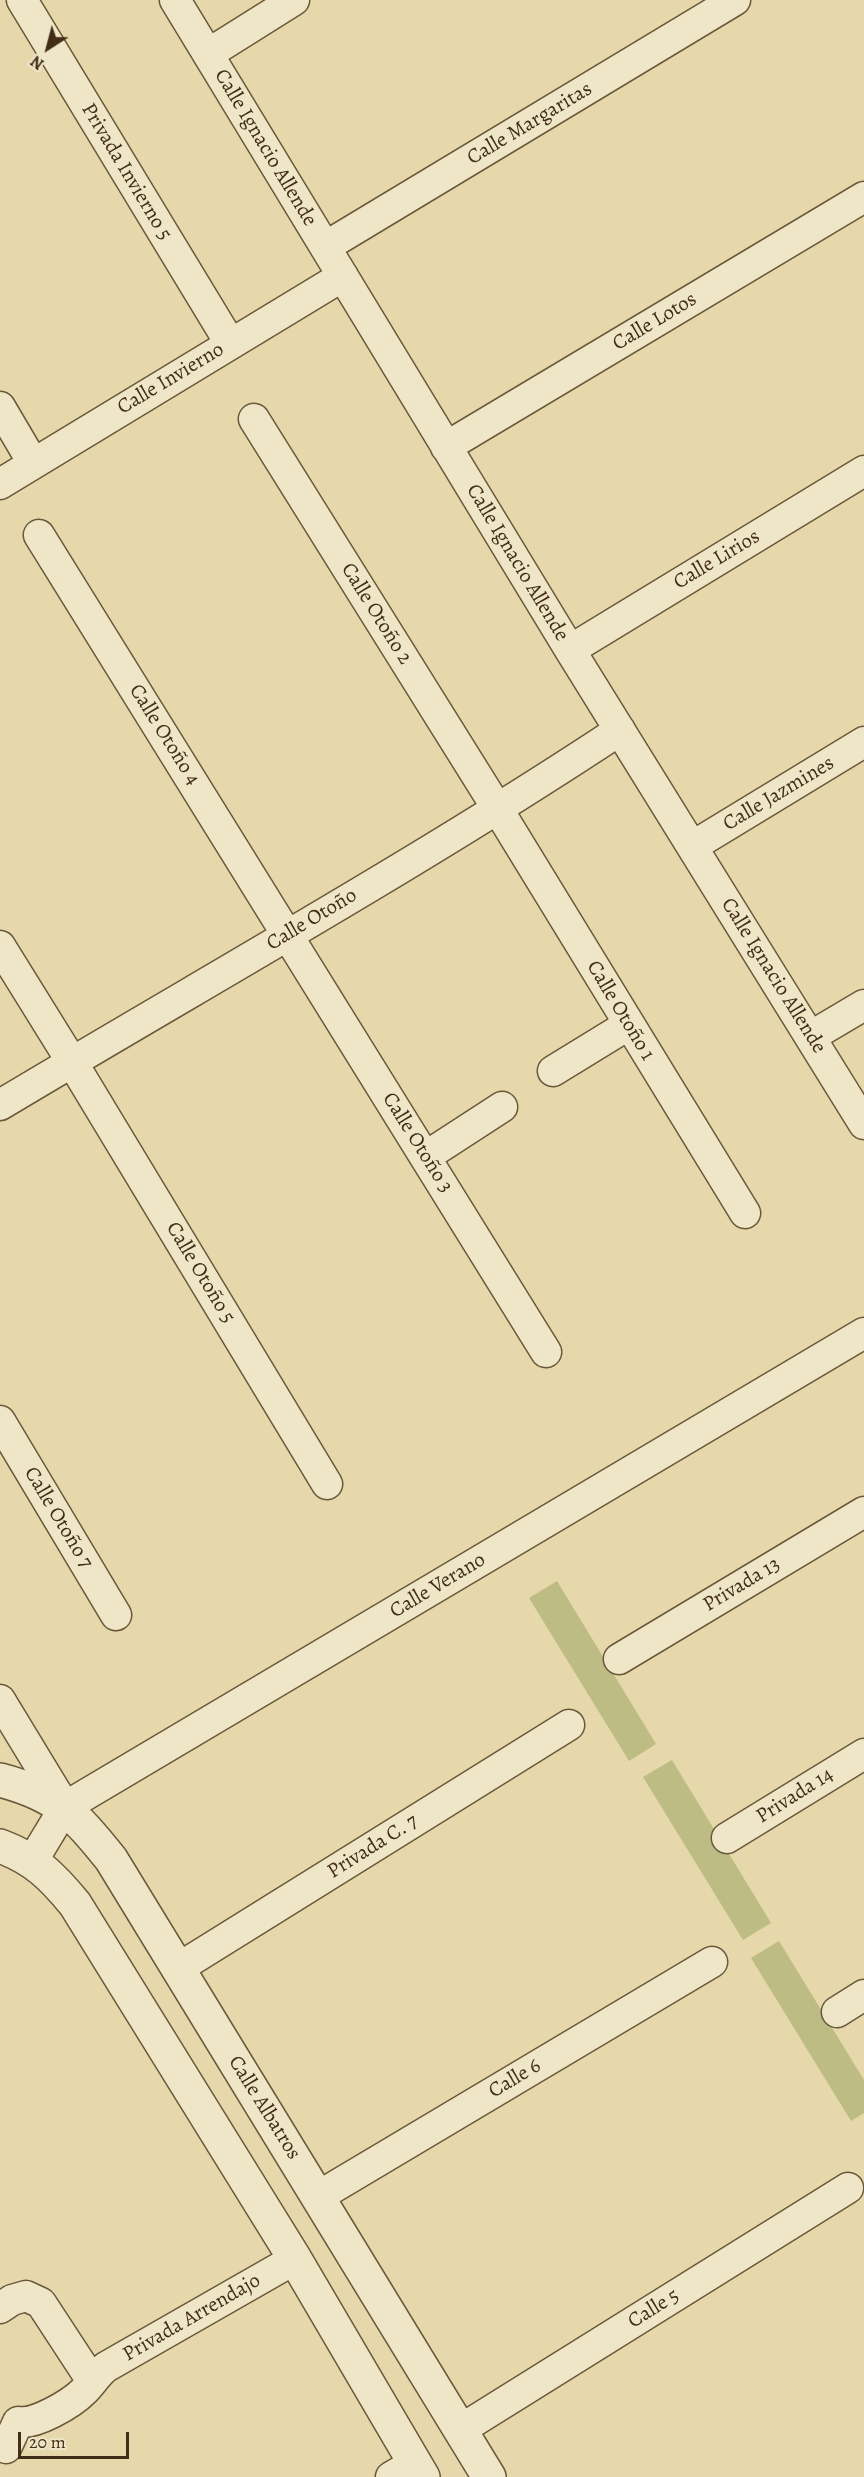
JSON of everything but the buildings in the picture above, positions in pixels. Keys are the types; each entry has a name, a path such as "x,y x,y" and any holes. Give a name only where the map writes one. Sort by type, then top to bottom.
{"street":[{"name":"Privada Invierno 5","path":"22,0 230,343"},
{"name":"Calle Ignacio Allende","path":"175,0 570,650 864,1124"},
{"path":"208,54 294,0"},
{"name":"Calle Margaritas","path":"325,247 735,0"},
{"name":"Calle Lotos","path":"446,447 864,197"},
{"name":"Calle Invierno","path":"0,483 343,276"},
{"path":"0,407 33,463"},
{"name":"Calle Otoño 2","path":"254,419 497,808"},
{"name":"Calle Lirios","path":"570,650 864,471"},
{"name":"Calle Otoño 4","path":"39,535 289,934"},
{"name":"Calle Otoño","path":"0,1105 289,934 497,808 620,730"},
{"name":"Calle Jazmines","path":"693,846 864,742"},
{"name":"Calle Otoño 1","path":"497,808 628,1025 746,1213"},
{"name":"Calle Otoño 3","path":"289,934 546,1352"},
{"name":"Calle Otoño 5","path":"0,946 327,1484"},
{"path":"810,1037 864,1005"},
{"path":"553,1071 628,1025"},
{"path":"425,1157 502,1107"},
{"name":"Calle Verano","path":"33,1860 65,1807 864,1333"},
{"name":"Calle Otoño 7","path":"0,1421 116,1615"},
{"name":"Privada 13","path":"619,1659 864,1512"},
{"path":"0,1700 65,1807"},
{"name":"Privada C. 7","path":"177,1969 569,1725"},
{"name":"Privada 14","path":"727,1838 864,1754"},
{"name":"Calle Albatros","path":"0,1780 47,1797 65,1807 84,1825 111,1859 489,2477"},
{"path":"0,1846 33,1860 60,1885 75,1905 295,2259 410,2472"},
{"name":"Calle 6","path":"319,2196 712,1962"},
{"path":"837,2012 864,1995"},
{"name":"Calle 5","path":"460,2430 848,2188"},
{"name":"Privada Arrendajo","path":"8,2425 38,2420 82,2394 106,2367 295,2259"},
{"path":"0,2308 12,2300 26,2296 41,2303 92,2381"}],"shaded area":[{"path":"557,1581 656,1744 629,1761 529,1598"},
{"path":"672,1760 771,1923 743,1940 643,1777"},
{"path":"779,1941 864,2080 864,2113 851,2121 751,1958"}]}
